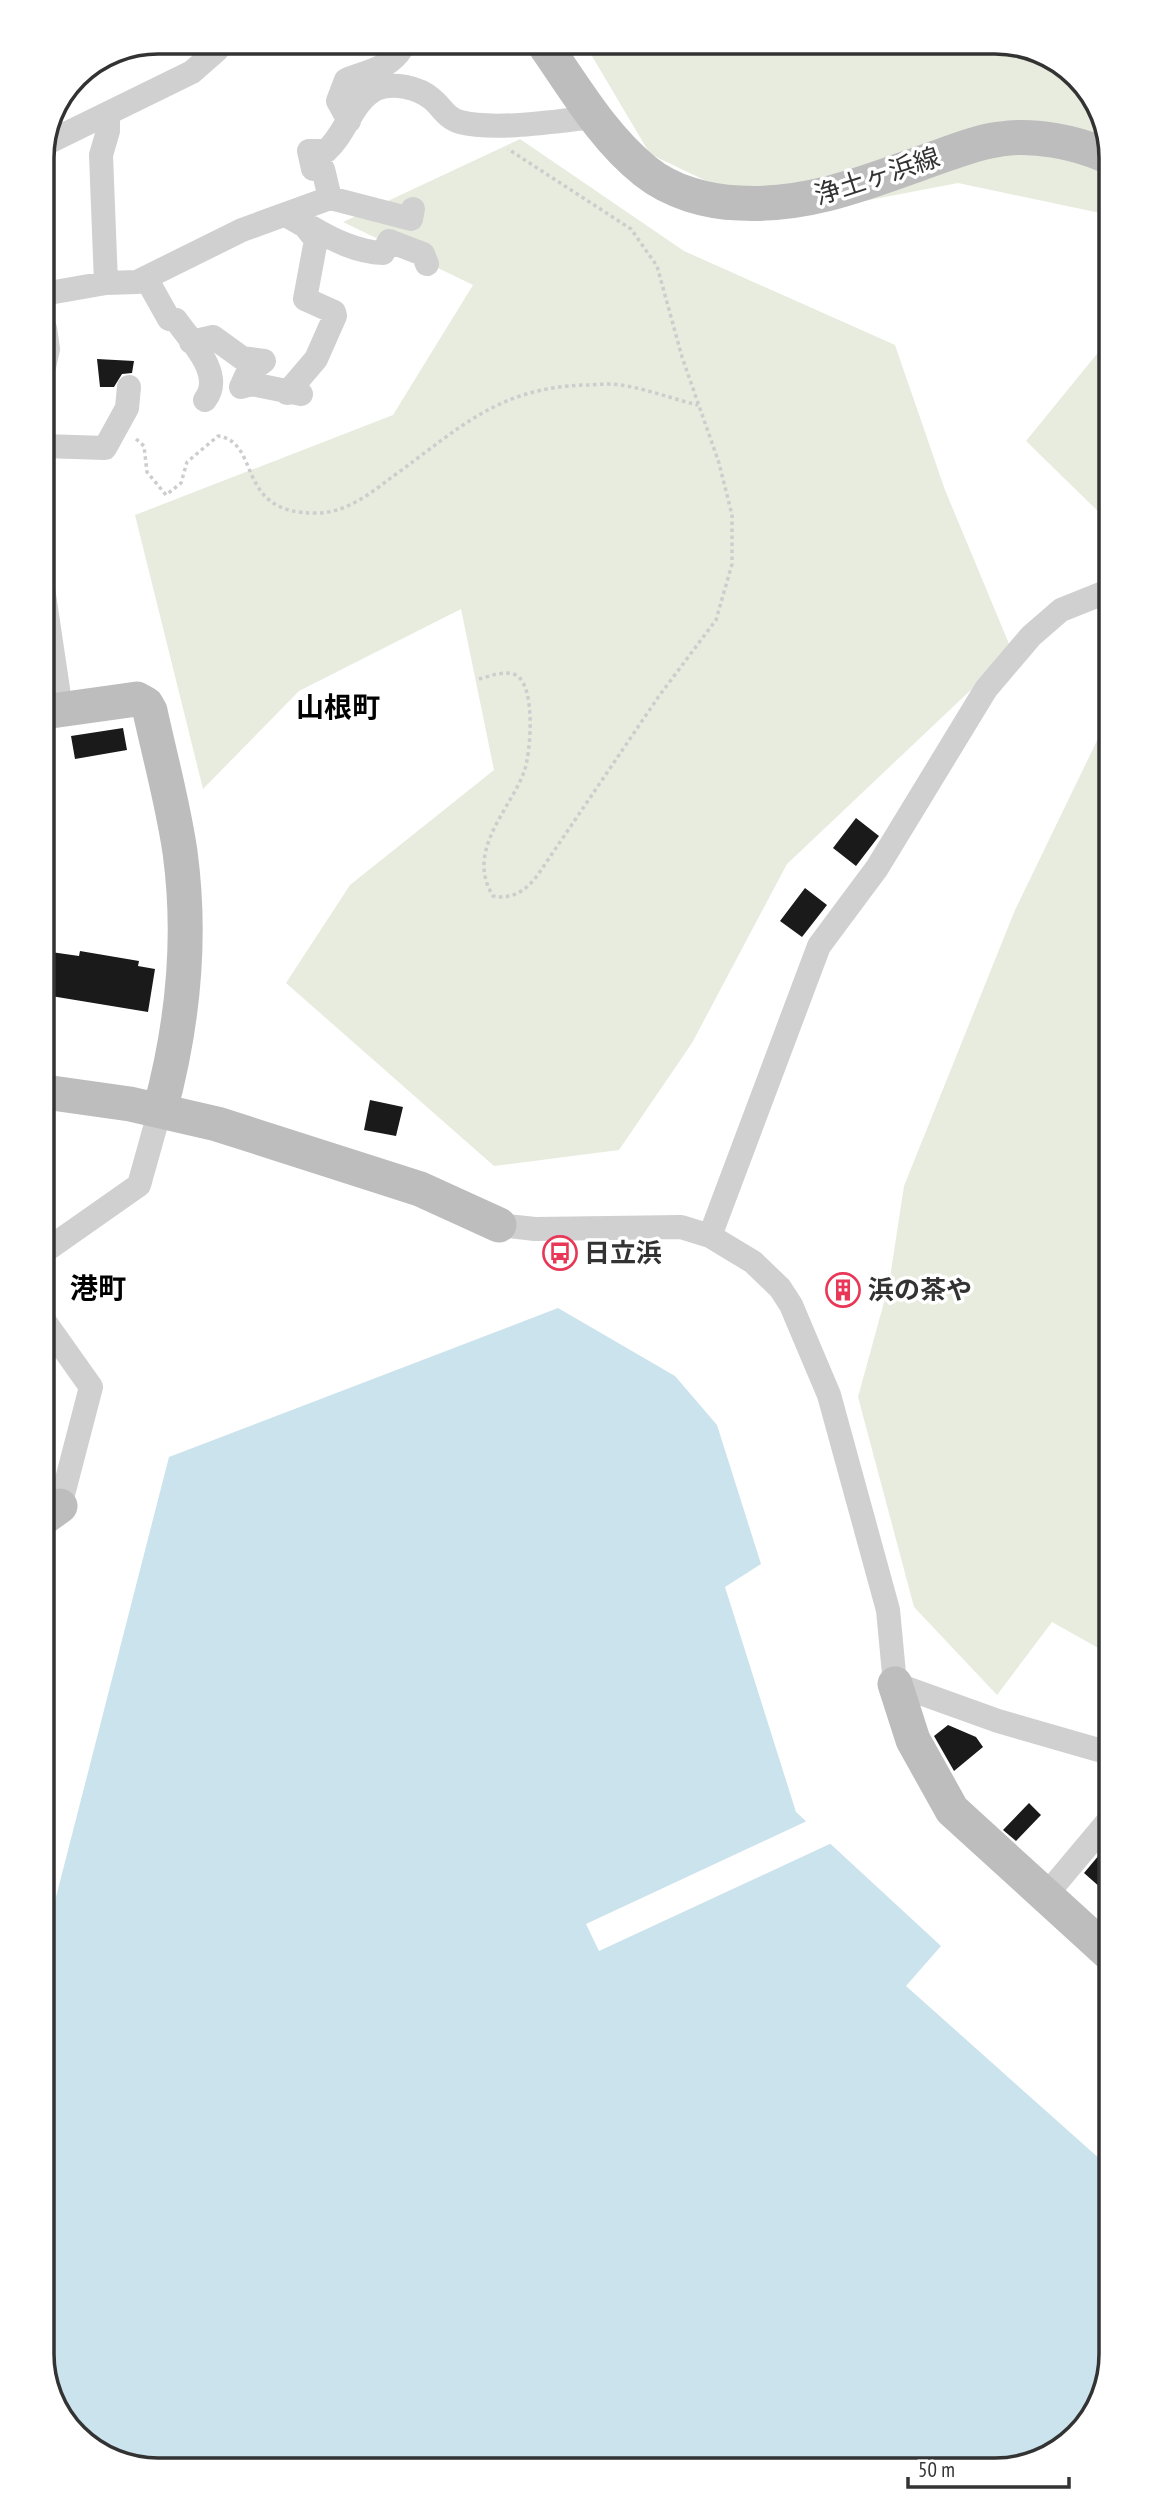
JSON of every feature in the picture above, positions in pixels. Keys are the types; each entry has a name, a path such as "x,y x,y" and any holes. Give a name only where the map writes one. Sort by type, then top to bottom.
{"street":[{"path":"57,139 192,72 212,54"},
{"path":"349,121 338,101 346,80 383,67 398,54"},
{"name":"浄土ヶ浜線","path":"551,54 619,148 647,173 678,190 718,202 774,205 838,193 945,155 1000,139 1051,140 1099,153"},
{"path":"330,198 323,169 313,169 309,151 326,151 355,109 375,90 399,86 431,97 451,118 476,123 528,124 594,117"},
{"path":"106,283 101,155 108,131 108,114"},
{"path":"54,294 106,283 137,282 242,230 330,198 411,219 413,209"},
{"path":"191,342 213,337 242,358 264,361 247,374 241,387 252,384 294,393 316,359 334,312 305,299 316,240 308,228 286,215"},
{"path":"308,228 311,227 331,239 374,253 383,253 389,240 423,254 426,264"},
{"path":"146,278 169,319 176,320 212,375 211,393 205,400"},
{"path":"54,446 105,448 127,408 129,387"},
{"path":"710,1236 819,946 877,868 986,689 1031,636 1061,610 1099,595"},
{"path":"54,710 137,699 146,704 150,711 180,850 184,892 185,980 181,1020 139,1185 54,1245"},
{"path":"54,1093 160,1110 217,1124 421,1189 499,1225 535,1229 681,1227 710,1236 753,1262 780,1288 791,1305 818,1369 859,1500 888,1610 895,1685 913,1740 952,1810 1099,1944"},
{"path":"54,1334 91,1387 54,1508"},
{"path":"895,1685 1099,1750"},
{"path":"1043,1734 1099,1736"},
{"path":"1046,1895 1099,1832"}],"path":[{"path":"476,123 509,150 604,209 631,229 645,247 657,266 698,405 719,463 732,515 732,564 723,602 707,635 659,696 537,876 528,887 510,897 493,896 486,863 494,825 524,772 528,758 529,699 525,683 518,676 498,674 479,679"},
{"path":"119,425 144,446 146,472 166,495 181,483 187,462 218,436 226,438 246,461 258,490 273,504 285,511 320,513 339,509 371,493 478,413 511,397 568,386 610,384 698,405"}],"shaded area":[{"path":"591,54 1001,54 1047,68 1077,95 1088,113 1098,145 1099,213 958,183 781,217 650,154"},
{"path":"520,139 684,251 895,345 945,490 1012,651 787,864 692,1043 619,1150 494,1166 286,983 350,885 494,770 461,609 299,691 203,789 135,515 393,415 473,285 343,222"},
{"path":"1099,351 1099,512 1026,441"},
{"path":"1099,736 1099,1648 1052,1622 997,1695 914,1607 858,1397 889,1284 904,1186 1015,910"}],"water":[{"path":"558,1308 675,1376 717,1425 761,1564 725,1587 796,1812 941,1946 906,1986 1099,2158 1097,2374 1088,2399 1077,2417 1063,2432 1028,2452 994,2458 152,2458 106,2444 85,2427 68,2406 60,2387 54,2353 54,1905 169,1457"}],"pier":[{"path":"809,1820 834,1842 599,1951 586,1924"}],"building":[{"path":"97,359 134,361 132,373 122,374 114,387 100,387"},
{"path":"123,728 127,750 75,759 71,736"},
{"path":"856,818 879,836 856,866 833,848"},
{"path":"805,888 827,905 802,937 780,921"},
{"path":"80,951 139,961 138,966 155,969 148,1012 54,996 54,952 79,956"},
{"path":"370,1100 403,1107 396,1136 364,1130"},
{"path":"948,1725 976,1737 983,1747 954,1771 934,1736"},
{"path":"1029,1803 1041,1815 1016,1841 1003,1830"},
{"path":"1099,1855 1099,1886 1084,1873"}],"place":[{"name":"日立浜","path":"560,1253"},
{"name":"浜の茶や","path":"843,1290"}],"district":[{"name":"山根町","path":"338,707"},
{"name":"港町","path":"98,1288"}]}
